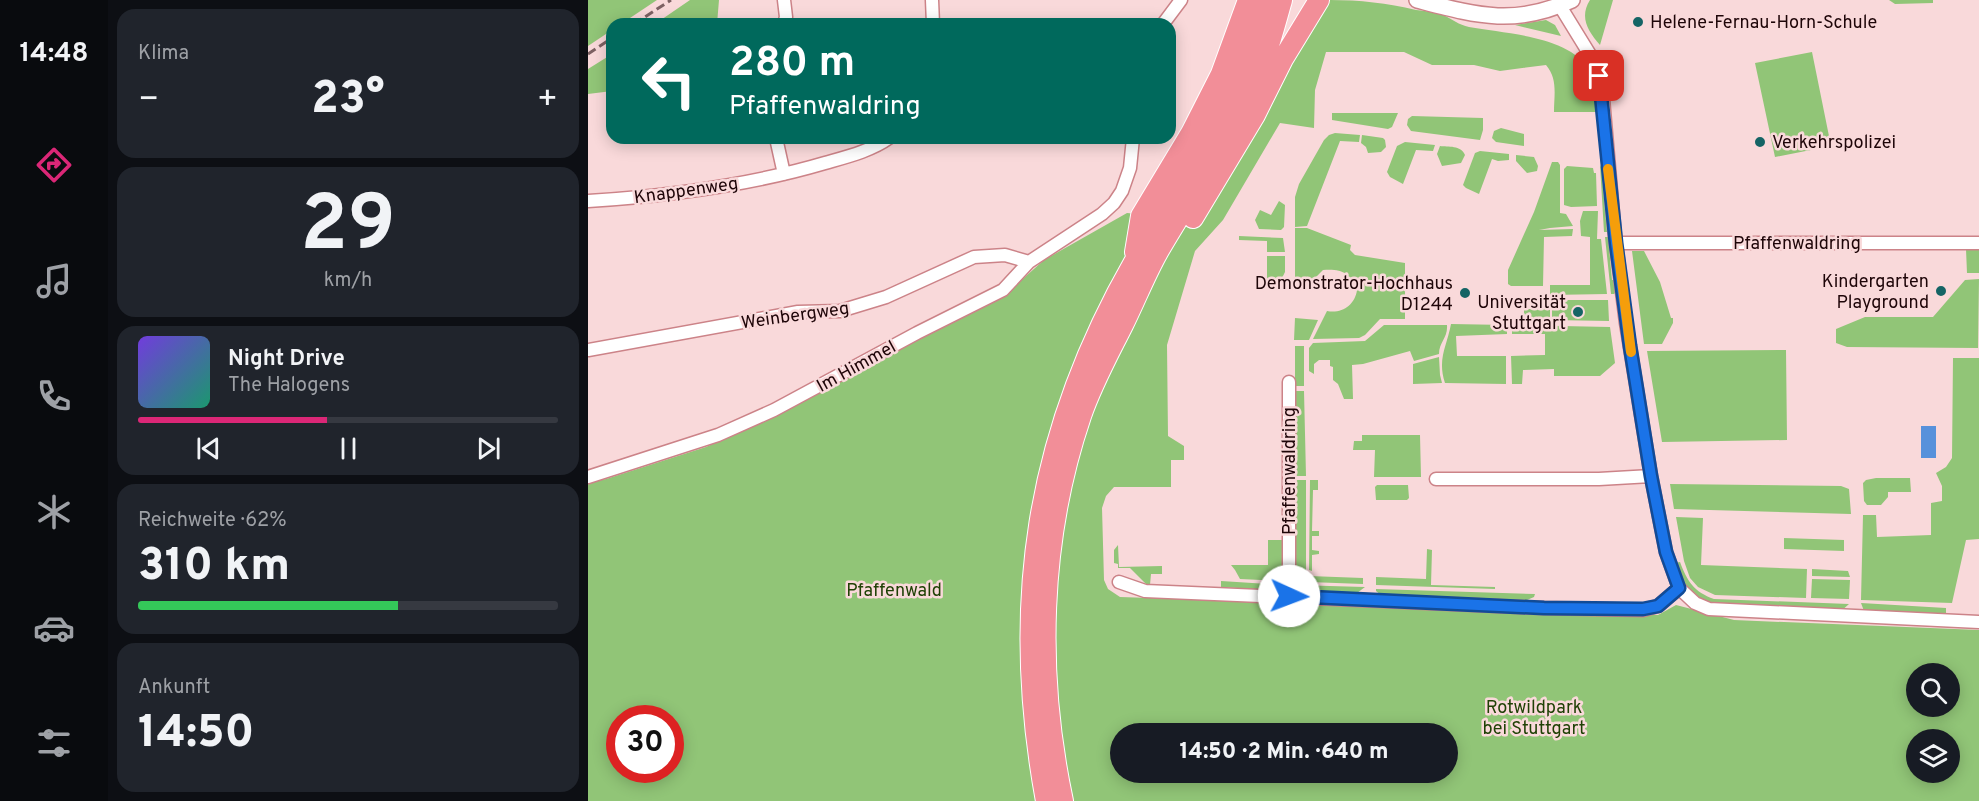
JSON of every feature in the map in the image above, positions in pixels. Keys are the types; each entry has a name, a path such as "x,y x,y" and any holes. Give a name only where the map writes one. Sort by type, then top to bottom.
{"highway":[{"path":"1133,264 1141,216 1191,133 1221,75 1248,0"},
{"path":"1046,801 1035,738 1029,652 1031,583 1040,515 1055,448 1073,393 1097,334 1133,264 1224,108 1246,62 1266,0"},
{"path":"1063,801 1056,766 1047,688 1044,633 1050,555 1066,464 1081,415 1102,362 1157,254 1254,86 1282,0"},
{"path":"1283,59 1292,18 1291,0"},
{"path":"1129,312 1137,311 1222,172 1255,115 1283,59 1318,1"}],"street":[{"path":"784,0 786,18"},
{"path":"932,0 933,18"},
{"path":"1168,18 1181,0"},
{"path":"1416,0 1482,16 1507,17 1534,14 1566,3 1592,58 1599,76 1616,243 1651,476 1666,552 1679,588 1695,603 1709,609 1979,622"},
{"path":"777,144 784,174"},
{"name":"Knappenweg","path":"588,201 666,195 784,174 845,158 881,144"},
{"name":"Im Himmel","path":"588,477 718,435 774,410 917,333 1004,290 1029,262 1102,214 1122,191 1130,168 1132,144"},
{"name":"Pfaffenwaldring","path":"1616,243 1979,243"},
{"name":"Weinbergweg","path":"588,350 798,312 840,311 886,297 974,257 1005,255 1029,262"},
{"name":"Pfaffenwaldring","path":"1288,382 1289,596"},
{"path":"1436,479 1599,479 1651,476"},
{"path":"1119,582 1145,591 1544,608 1643,609 1658,606 1679,588"}],"green space":[{"path":"588,0 657,0 630,18 606,18 606,34 588,46"},
{"path":"690,0 719,0 718,18 664,18"},
{"name":"Pfaffenwald","path":"1330,0 1373,2 1440,14 1469,27 1552,43 1581,59 1593,76 1596,86 1597,112 1554,112 1554,82 1546,65 1500,71 1474,65 1432,65 1404,52 1326,52 1315,90 1314,128 1280,123 1223,220 1195,251 1167,345 1168,436 1184,446 1184,460 1171,460 1171,487 1114,487 1106,496 1102,508 1104,580 1108,589 1120,597 1658,615 1676,605 1734,620 1979,630 1979,801 588,801 588,483 706,447 791,407 1008,292 1044,260 1127,213 1199,220 1324,4"},
{"path":"1590,0 1613,0 1600,45 1586,24 1585,12"},
{"path":"1889,0 1933,0 1933,3 1895,4"},
{"path":"1546,20 1555,25 1561,36 1515,25"},
{"path":"1812,52 1831,146 1775,157 1755,63"},
{"path":"606,58 606,92 588,94 588,69"},
{"path":"1332,113 1398,113 1392,127 1388,129 1332,120"},
{"path":"1412,116 1483,118 1483,130 1480,140 1411,131 1407,125 1408,119"},
{"path":"1501,128 1524,134 1524,146 1496,142 1492,138 1494,131"},
{"path":"1335,133 1360,135 1359,142 1340,141 1307,226 1295,227 1295,197 1299,184 1324,140"},
{"path":"1362,135 1383,138 1386,147 1381,152 1368,153 1366,147 1361,143"},
{"path":"1405,142 1435,145 1433,151 1416,150 1403,184 1390,177 1387,172 1397,146"},
{"path":"1440,146 1461,150 1465,155 1461,163 1442,166 1437,154"},
{"path":"1480,151 1509,154 1509,160 1492,159 1479,194 1463,185 1475,153"},
{"path":"1516,155 1534,157 1538,166 1537,171 1527,173 1516,161"},
{"path":"1552,162 1558,162 1560,165 1560,213 1566,214 1573,226 1539,230 1573,229 1572,236 1544,237 1543,286 1511,286 1508,284 1508,270 1534,212"},
{"path":"1600,165 1605,176 1602,176 1607,232 1604,232"},
{"path":"1567,166 1593,168 1596,173 1597,206 1564,205 1564,169"},
{"path":"1279,201 1285,205 1284,227 1281,230 1259,229 1255,220 1260,210 1271,215"},
{"path":"1583,211 1598,211 1597,239 1601,239 1607,294 1550,295 1550,285 1590,285 1590,237 1581,236 1580,221"},
{"path":"1295,228 1307,228 1351,245 1350,250 1355,255 1405,263 1405,319 1380,319 1365,335 1359,338 1313,339 1327,311 1343,310 1354,300 1357,290 1348,275 1335,270 1323,270 1309,284 1295,283"},
{"path":"1239,236 1283,238 1285,252 1267,252 1267,241 1239,240"},
{"path":"1605,237 1608,237 1612,280 1615,280 1617,291 1614,294 1611,294"},
{"path":"1979,248 1979,273 1967,273 1966,249"},
{"path":"1632,251 1644,251 1660,282 1671,318 1673,318 1673,323 1662,344 1644,344"},
{"path":"1267,256 1285,256 1285,272 1282,278 1267,279"},
{"path":"1979,279 1978,348 1847,347 1836,343 1836,329 1865,317 1933,317 1965,280"},
{"path":"1552,300 1608,300 1609,321 1552,320"},
{"path":"1524,309 1550,309 1550,320 1524,320"},
{"path":"1295,318 1318,320 1309,340 1294,340"},
{"path":"1451,324 1507,325 1507,334 1456,336 1457,356 1506,356 1506,384 1445,383 1442,360"},
{"path":"1384,325 1447,325 1447,329 1439,354 1414,361 1410,351 1352,365 1353,399 1344,399 1338,384 1333,380 1333,367 1330,366 1330,360 1319,360 1314,364 1314,374 1309,371 1309,348 1313,343 1365,341"},
{"path":"1512,325 1610,327 1615,363 1600,376 1554,376 1554,369 1523,370 1522,384 1512,384 1511,356 1545,355 1545,334 1512,334"},
{"path":"1295,346 1304,346 1304,386 1295,386"},
{"path":"1786,350 1787,440 1662,442 1647,351"},
{"path":"1439,357 1442,383 1413,384 1413,364"},
{"path":"1953,358 1979,358 1979,539 1966,540 1952,603 1861,600 1863,515 1876,515 1877,537 1931,535 1931,503 1942,501 1942,486 1936,473 1946,467 1952,458"},
{"path":"1295,391 1304,391 1306,476 1295,476"},
{"path":"1362,435 1420,435 1421,477 1374,477 1375,450 1353,450 1354,441 1362,441"},
{"path":"1876,478 1910,478 1911,492 1888,492 1888,497 1881,505 1867,505 1864,501 1863,483"},
{"path":"1295,480 1306,480 1306,577 1301,582 1294,582"},
{"path":"1310,480 1318,480 1318,490 1313,490 1312,531 1319,531 1319,536 1312,536 1312,550 1319,551 1319,554 1312,555 1312,571 1309,570"},
{"path":"1670,484 1841,486 1849,489 1851,514 1674,509"},
{"path":"1377,485 1408,485 1409,498 1407,500 1376,500 1375,487"},
{"path":"1676,517 1703,518 1701,565 1807,569 1806,598 1715,595 1698,587 1690,578 1684,561"},
{"path":"1784,538 1844,540 1844,551 1784,549"},
{"path":"1268,540 1283,540 1284,581 1240,579 1231,565 1268,565"},
{"path":"1118,545 1119,567 1162,566 1162,574 1151,574 1150,585 1146,584 1130,568 1118,568 1118,564 1114,563 1114,550"},
{"path":"1427,549 1432,550 1431,585 1495,587 1495,589 1376,585 1376,577 1426,579"},
{"path":"1680,562 1692,585 1701,593 1714,599 1849,604 1840,612 1712,605 1697,597 1688,588 1675,563"},
{"path":"1812,569 1848,571 1850,577 1812,576"},
{"path":"1309,576 1363,578 1363,584 1309,582"},
{"path":"1812,579 1850,580 1849,599 1811,598"},
{"path":"1221,581 1282,585 1273,590 1221,587"},
{"path":"1294,585 1365,587 1357,593 1301,591"},
{"path":"1376,589 1535,594 1527,600 1381,595"},
{"path":"1861,603 1946,608 1946,616 1864,611"}],"water":[{"path":"1921,426 1936,426 1936,458 1921,458"}],"railway":[{"path":"643,18 671,0"},
{"path":"588,54 606,42"}],"slow traffic":[{"path":"1608,169 1631,352"}],"place":[{"name":"Helene-Fernau-Horn-Schule","path":"1638,22"},
{"name":"Verkehrspolizei","path":"1760,142"},
{"name":"Kindergarten Playground","path":"1941,291"},
{"name":"Demonstrator-Hochhaus D1244","path":"1465,293"},
{"name":"Universität Stuttgart","path":"1578,312"}],"route":[{"path":"1289,596 1544,608 1643,609 1658,606 1679,588 1666,552 1630,346 1616,243 1602,87 1599,76"}],"park label":[{"name":"Rotwildpark bei Stuttgart","path":"1534,717"}]}
